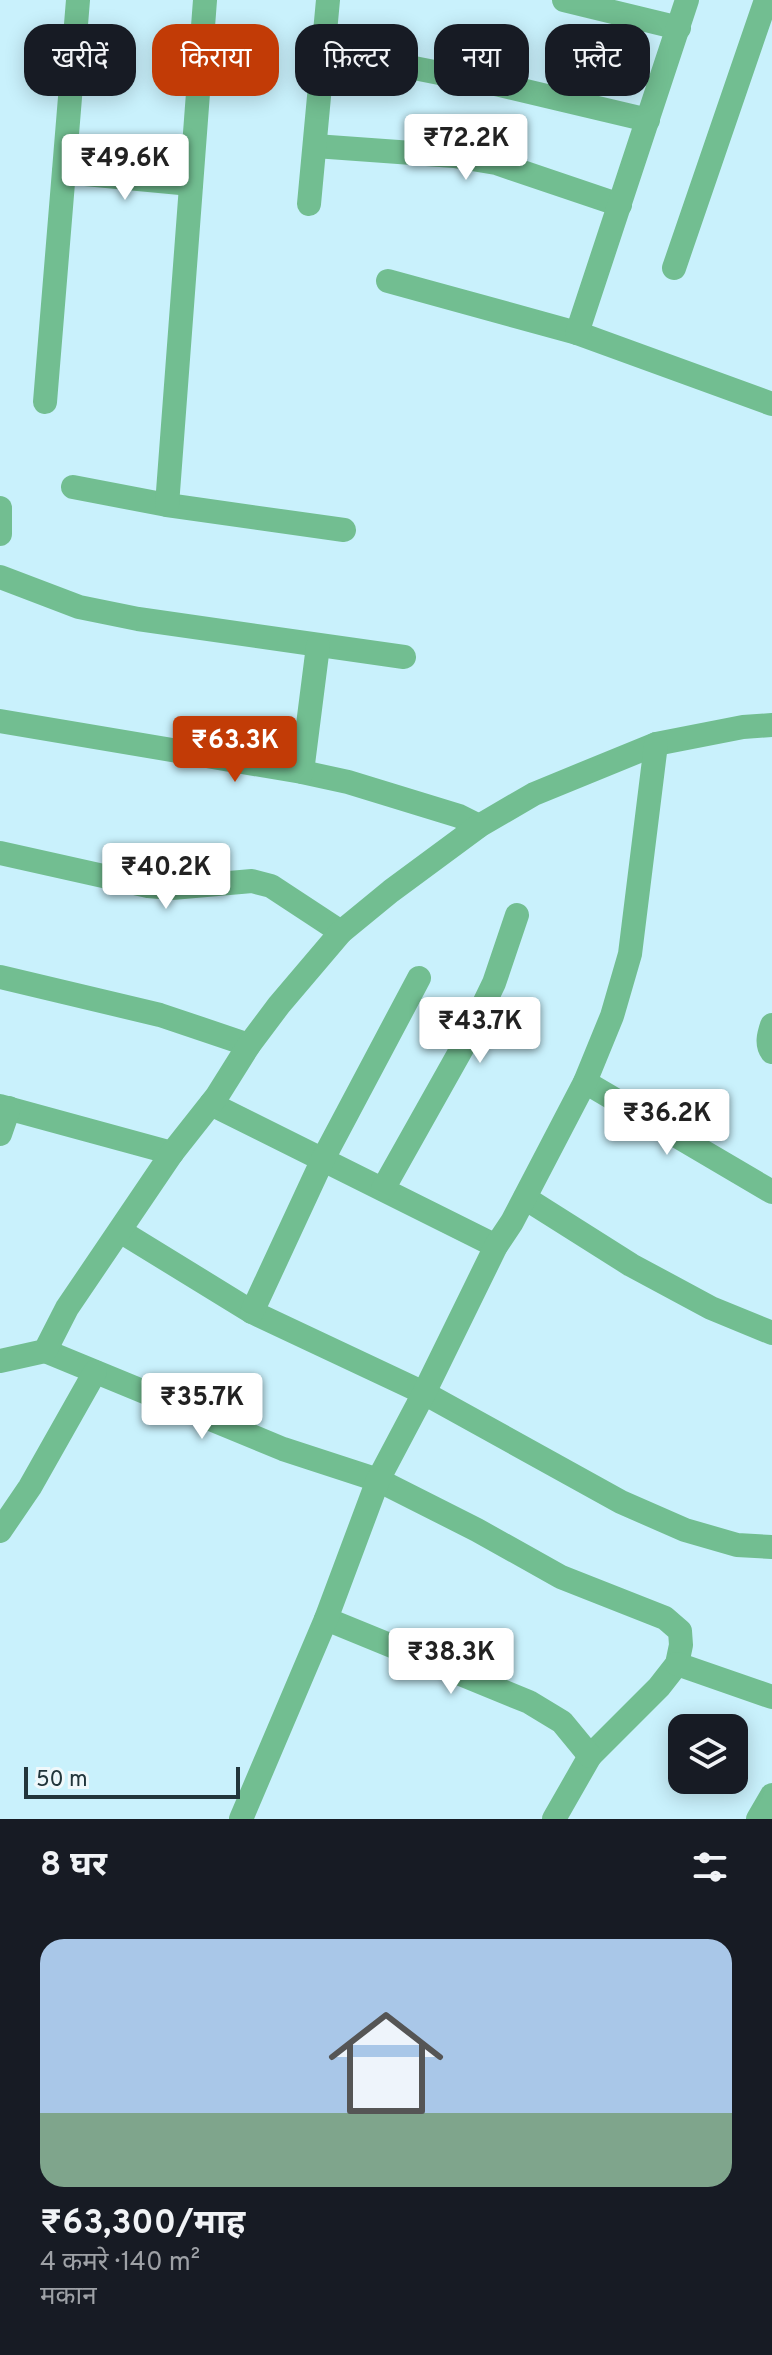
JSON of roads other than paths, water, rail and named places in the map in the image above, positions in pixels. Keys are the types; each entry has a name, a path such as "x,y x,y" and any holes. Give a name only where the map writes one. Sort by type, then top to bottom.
{"street":[{"path":"45,402 78,0"},
{"path":"167,505 205,0"},
{"path":"326,24 328,0"},
{"path":"564,0 679,28"},
{"path":"577,333 687,0"},
{"path":"674,268 766,0"},
{"path":"418,69 648,120"},
{"path":"309,204 319,96"},
{"path":"315,146 422,153 496,163 620,205"},
{"path":"64,172 191,184"},
{"path":"388,281 577,333 772,404"},
{"path":"73,487 167,505 344,530"},
{"path":"0,508 0,534"},
{"path":"0,577 53,599 123,616 404,657"},
{"path":"302,772 318,646"},
{"path":"0,721 348,782 459,816 479,826"},
{"path":"45,1351 67,1308 172,1153 211,1104 279,1005 341,932 479,826 534,794 656,744 743,727 772,725"},
{"path":"241,1819 326,1619 378,1480 496,1246 525,1198 585,1082 612,1016 630,954 656,744"},
{"path":"0,853 148,886 172,888 252,881 271,886 341,932"},
{"path":"383,1189 465,1043 494,983 517,915"},
{"path":"0,977 160,1015 249,1045"},
{"path":"252,1312 323,1159 419,978"},
{"path":"772,1025 769,1036 772,1052"},
{"path":"585,1082 772,1192"},
{"path":"211,1104 496,1246"},
{"path":"0,1134 4,1107 172,1153"},
{"path":"525,1198 631,1265 711,1308 772,1333"},
{"path":"120,1231 252,1312 424,1393 621,1502 685,1530 737,1545 772,1547"},
{"path":"0,1361 45,1351 283,1449 378,1480 561,1577 665,1618 680,1631 677,1664 659,1687 590,1756 554,1819"},
{"path":"0,1531 30,1487 95,1372"},
{"path":"326,1619 529,1702 562,1722 590,1756"},
{"path":"677,1664 772,1697"},
{"path":"758,1819 772,1795"}]}
